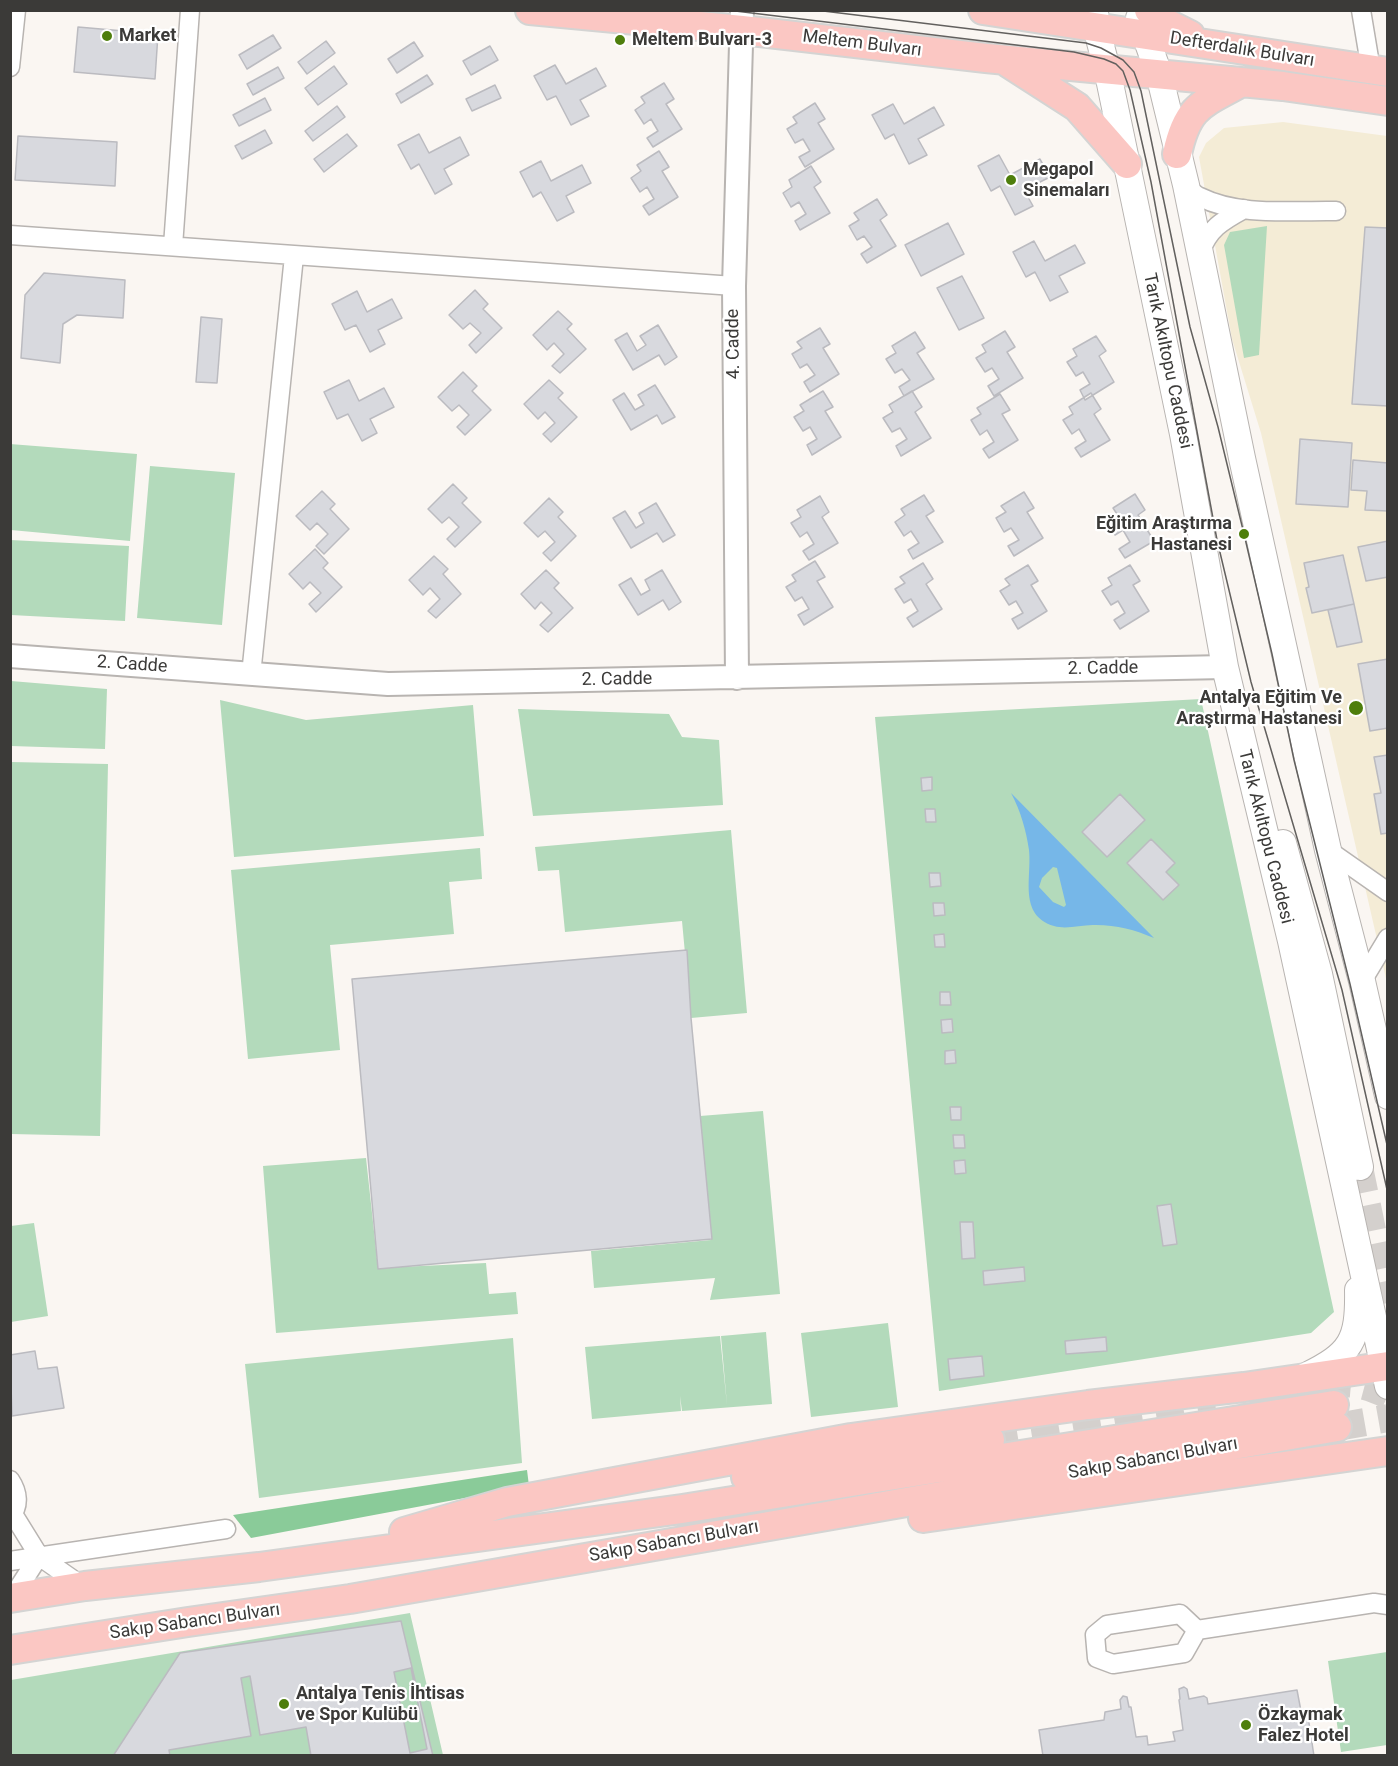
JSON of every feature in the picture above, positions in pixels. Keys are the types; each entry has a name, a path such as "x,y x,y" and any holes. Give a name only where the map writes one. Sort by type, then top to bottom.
{"main road":[{"name":"Meltem Bulvarı","path":"530,10 742,20 1003,60 1159,74"},
{"path":"1001,11 1095,19"},
{"name":"Defterdalık Bulvarı","path":"1095,19 1144,19 1164,22 1188,34 1227,47 1379,71"},
{"name":"Tarık Akıltopu Caddesi","path":"1095,19 1183,435 1225,667 1291,941 1386,1373"},
{"path":"1144,19 1186,185 1328,850 1362,981 1388,1096"},
{"path":"1003,60 1077,107 1127,164"},
{"name":"Defterdalık Bulvarı","path":"1159,74 1388,101"},
{"path":"1178,154 1182,131 1196,108 1242,82"},
{"path":"1239,728 1277,822 1300,898 1319,974 1360,1167"},
{"path":"1299,1380 1333,1361 1351,1341 1356,1329 1359,1318 1357,1239"},
{"path":"368,1543 507,1502 851,1438 1088,1405 1299,1380 1386,1373"},
{"name":"Sakıp Sabancı Bulvarı","path":"10,1650 350,1599 1336,1416 682,1509 289,1562 82,1586 11,1598"},
{"path":"289,1562 368,1543 517,1515 762,1474 990,1440"},
{"path":"350,1599 608,1569 947,1514 1388,1451"}],"street":[{"path":"10,67 16,10"},
{"path":"174,246 190,10"},
{"path":"1361,10 1379,71"},
{"name":"4. Cadde","path":"737,678 734,286 742,20"},
{"path":"1186,185 1197,196 1215,203 1244,209 1336,211"},
{"path":"1200,253 1205,238 1218,225 1244,209"},
{"path":"10,235 734,286"},
{"path":"251,675 294,256"},
{"name":"2. Cadde","path":"10,656 388,684 1225,667"},
{"path":"1328,850 1388,892"},
{"path":"1362,981 1388,938"},
{"path":"10,1480 17,1496 16,1508 12,1516 39,1556 82,1586"},
{"path":"10,1561 226,1529"},
{"path":"11,1598 39,1556"},
{"path":"1197,1630 1383,1601"},
{"path":"1180,1614 1197,1630 1184,1653 1113,1664 1097,1658 1095,1635 1107,1625 1180,1614"}],"shaded area":[{"name":"Antalya Eğitim Ve Araştırma Hastanesi","path":"1283,122 1387,136 1387,983 1261,433 1232,339 1199,157 1206,143 1224,128"}],"green space":[{"path":"1267,226 1259,355 1244,358 1224,245 1230,232"},
{"path":"10,444 137,454 130,541 11,530"},
{"path":"150,466 235,473 222,625 137,618"},
{"path":"10,540 129,546 125,621 11,615"},
{"path":"11,681 107,689 105,749 11,746"},
{"path":"1201,699 1334,1312 1311,1333 939,1391 875,717"},
{"path":"220,700 306,720 473,705 484,836 234,857"},
{"path":"518,709 669,714 682,737 719,740 723,805 533,816"},
{"path":"11,762 108,764 100,1136 11,1134"},
{"path":"731,830 747,1013 691,1018 682,921 565,932 559,870 538,871 535,847"},
{"path":"480,848 482,879 449,882 454,934 330,945 340,1050 248,1059 231,870"},
{"path":"763,1111 780,1294 710,1300 715,1278 594,1288 591,1251 711,1240 700,1116"},
{"path":"366,1158 378,1268 486,1263 489,1294 516,1292 518,1314 276,1333 263,1166"},
{"path":"34,1223 48,1316 11,1322 11,1226"},
{"path":"888,1323 898,1407 811,1417 801,1333"},
{"path":"766,1332 772,1404 682,1411 680,1396 681,1411 592,1419 585,1347 720,1336 727,1405 721,1336"},
{"path":"513,1338 522,1463 259,1498 245,1364"},
{"path":"527,1470 529,1486 251,1538 233,1515"},
{"name":"Antalya Tenis İhtisas ve Spor Kulübü","path":"410,1613 443,1755 11,1756 11,1680"},
{"path":"1387,1652 1387,1745 1341,1752 1328,1661"}],"water":[{"path":"1011,793 1154,938 1119,927 1091,925 1059,927 1043,921 1031,905 1029,850 1023,821","holes":["1053,867 1057,868 1066,905 1064,907 1053,902 1039,887 1042,878"]}],"building":[{"path":"78,27 158,34 155,79 74,72"},
{"path":"273,35 281,48 247,69 239,55"},
{"path":"326,41 335,53 307,74 298,62"},
{"path":"414,42 423,56 397,73 388,59"},
{"path":"490,46 498,60 471,75 463,61"},
{"path":"555,65 566,84 596,68 606,86 580,100 589,116 571,125 556,96 547,100 534,76"},
{"path":"334,66 347,84 318,105 305,88"},
{"path":"278,67 284,78 253,95 247,84"},
{"path":"427,75 433,84 401,103 396,94"},
{"path":"664,83 674,99 666,104 682,129 653,147 647,138 658,131 651,119 644,124 635,110 645,103 641,97"},
{"path":"495,85 501,98 472,111 466,99"},
{"path":"265,98 271,110 239,126 233,115"},
{"path":"815,103 825,119 818,123 834,149 805,167 799,157 810,151 803,139 795,143 787,129 797,123 793,117"},
{"path":"893,104 904,124 934,107 944,125 918,139 927,155 909,164 894,134 885,139 872,115"},
{"path":"337,106 345,117 313,141 305,131"},
{"path":"265,130 272,143 242,159 235,146"},
{"path":"347,134 357,146 324,172 314,159"},
{"path":"419,134 429,153 460,137 469,155 444,169 452,184 435,194 419,164 411,169 398,145"},
{"path":"18,136 117,142 115,186 15,180"},
{"path":"659,151 669,167 662,171 678,197 649,215 643,206 654,199 647,187 640,192 631,178 641,171 637,165"},
{"path":"999,155 1010,175 1040,159 1050,177 1024,190 1033,206 1015,215 1000,186 991,191 978,166"},
{"path":"541,161 551,181 582,165 591,183 566,196 574,212 557,221 541,192 533,197 520,172"},
{"path":"811,166 821,182 814,187 830,213 800,230 795,221 806,214 799,202 791,207 783,193 792,187 789,180"},
{"path":"877,199 887,215 880,220 896,246 867,263 861,254 872,247 864,236 857,240 849,226 859,220 854,213"},
{"path":"948,223 964,254 921,276 905,245"},
{"path":"1365,227 1388,228 1388,406 1352,404"},
{"path":"1034,241 1045,261 1075,245 1085,263 1059,276 1068,292 1050,301 1035,272 1026,277 1013,252"},
{"path":"44,273 125,280 123,318 77,315 63,324 60,363 21,358 25,295"},
{"path":"962,276 984,318 959,330 937,288"},
{"path":"475,290 488,304 483,309 502,328 476,353 469,345 481,333 470,323 463,329 449,315"},
{"path":"357,291 367,312 392,299 402,318 378,330 385,344 370,352 356,325 345,330 332,304"},
{"path":"558,311 572,324 567,329 586,349 560,373 552,366 564,354 554,343 547,350 533,335"},
{"path":"201,317 222,319 217,383 196,382"},
{"path":"658,325 677,357 665,365 659,355 633,370 615,340 627,333 637,351 646,345 640,336"},
{"path":"820,328 830,344 823,348 839,374 810,392 804,382 815,375 807,364 800,368 792,354 802,348 797,342"},
{"path":"1005,331 1015,347 1007,352 1023,378 994,396 988,386 999,379 992,368 985,372 976,358 986,352 982,345"},
{"path":"915,332 925,348 917,353 934,379 904,396 899,387 910,380 902,369 895,373 886,359 896,353 892,346"},
{"path":"1096,336 1106,351 1099,356 1114,382 1085,400 1080,390 1090,384 1083,372 1076,376 1067,362 1077,356 1073,349"},
{"path":"463,372 477,386 472,391 491,410 465,435 457,427 469,415 459,405 452,411 438,397"},
{"path":"349,380 359,401 384,388 394,407 370,419 377,433 362,441 348,414 337,419 324,392"},
{"path":"549,380 563,393 558,398 577,417 551,442 543,434 555,423 545,412 538,419 524,404"},
{"path":"655,385 675,417 662,424 657,415 631,430 613,400 624,393 635,410 644,405 638,395"},
{"path":"823,391 833,407 825,411 841,437 812,455 807,445 817,439 810,427 803,431 794,417 804,411 800,405"},
{"path":"912,391 922,407 915,412 931,438 901,456 896,446 907,439 900,428 892,432 883,418 893,412 889,405"},
{"path":"1091,393 1101,409 1094,414 1110,440 1081,457 1075,448 1086,441 1079,429 1072,434 1063,420 1073,414 1069,407"},
{"path":"1000,394 1010,410 1002,414 1018,440 989,458 983,449 994,442 987,430 980,435 971,420 981,414 977,408"},
{"path":"1300,439 1352,443 1348,507 1296,504"},
{"path":"1353,460 1388,463 1388,511 1365,510 1367,491 1351,490"},
{"path":"453,484 467,498 462,503 481,522 455,547 447,539 459,527 449,517 442,523 428,509"},
{"path":"322,491 335,504 330,509 349,529 324,554 316,546 328,534 317,523 310,530 296,516"},
{"path":"1024,492 1034,508 1027,512 1043,538 1014,556 1008,546 1019,540 1011,528 1004,532 996,518 1006,512 1001,506"},
{"path":"1135,494 1145,510 1138,515 1154,541 1125,558 1119,549 1130,542 1123,530 1115,535 1107,521 1117,514 1113,508"},
{"path":"924,495 934,511 926,516 943,542 913,559 908,550 919,543 911,531 904,536 895,522 905,515 901,509"},
{"path":"820,496 829,512 822,517 838,543 809,560 803,551 814,544 807,532 800,537 791,523 801,517 797,510"},
{"path":"549,498 563,512 558,517 576,536 551,561 543,553 555,542 545,531 538,537 524,523"},
{"path":"656,503 675,535 663,542 657,533 631,548 613,518 625,511 636,528 644,523 639,513"},
{"path":"1388,541 1388,577 1366,581 1358,547"},
{"path":"315,549 328,563 323,568 342,587 316,612 309,604 321,593 310,582 303,589 289,574"},
{"path":"1343,555 1354,604 1312,613 1306,588 1309,587 1304,563"},
{"path":"434,556 448,569 443,574 461,594 436,618 428,611 440,599 430,588 423,595 409,580"},
{"path":"815,561 825,577 817,581 833,607 804,625 798,615 809,609 802,597 795,601 786,587 796,581 792,575"},
{"path":"923,563 933,579 926,584 942,609 913,627 907,618 918,611 911,599 904,603 895,589 905,583 900,577"},
{"path":"1028,565 1038,581 1031,585 1047,611 1018,629 1012,619 1023,613 1016,601 1009,605 1000,591 1010,585 1005,579"},
{"path":"1130,565 1140,581 1133,585 1149,611 1120,629 1114,620 1125,613 1118,601 1111,605 1102,591 1112,585 1108,578"},
{"path":"546,570 559,583 554,588 573,608 548,632 540,625 552,613 541,602 535,609 521,594"},
{"path":"662,570 681,602 669,610 663,600 638,615 619,585 631,578 641,595 650,590 645,580"},
{"path":"1354,604 1362,642 1337,647 1328,610"},
{"path":"1388,659 1388,728 1370,731 1358,664"},
{"path":"1388,755 1388,833 1381,834 1374,794 1381,793 1374,757"},
{"path":"932,777 932,790 922,791 921,778"},
{"path":"1120,794 1145,820 1107,857 1082,832"},
{"path":"925,809 935,809 936,822 926,822"},
{"path":"1151,839 1175,863 1166,872 1179,885 1163,900 1127,863"},
{"path":"929,873 940,873 941,886 930,887"},
{"path":"933,903 944,903 945,915 934,916"},
{"path":"944,934 945,947 935,947 934,935"},
{"path":"687,950 691,1018 712,1239 378,1269 352,979"},
{"path":"940,992 950,992 951,1005 940,1005"},
{"path":"952,1019 953,1032 942,1033 941,1020"},
{"path":"955,1050 956,1063 945,1064 945,1051"},
{"path":"950,1107 961,1107 961,1120 951,1120"},
{"path":"953,1135 964,1135 965,1148 954,1148"},
{"path":"965,1160 966,1173 955,1174 954,1161"},
{"path":"1171,1204 1177,1244 1163,1246 1157,1206"},
{"path":"960,1222 973,1222 975,1258 962,1259"},
{"path":"1024,1267 1025,1281 984,1285 983,1271"},
{"path":"1106,1337 1107,1351 1066,1354 1065,1341"},
{"path":"35,1351 38,1369 57,1367 64,1408 12,1416 10,1355"},
{"path":"982,1356 984,1376 950,1380 948,1359"},
{"name":"Antalya Tenis İhtisas ve Spor Kulübü","path":"401,1621 433,1756 113,1756 180,1653"},
{"path":"411,1668 427,1749 410,1753 394,1672"},
{"path":"250,1676 260,1735 306,1727 311,1756 170,1756 169,1750 251,1736 241,1678"},
{"name":"Özkaymak Falez Hotel","path":"1184,1687 1187,1689 1189,1699 1204,1696 1208,1704 1297,1690 1301,1711 1307,1710 1314,1756 1043,1756 1039,1730 1104,1720 1105,1712 1121,1709 1120,1700 1123,1696 1127,1697 1129,1707 1131,1707 1136,1737 1147,1736 1148,1745 1175,1741 1173,1732 1183,1730 1179,1689"}],"tunnel":[{"path":"1360,1167 1388,1303"},
{"path":"1323,1385 1357,1384 1388,1395"},
{"path":"990,1440 1215,1403"},
{"path":"1337,1427 1388,1418"}],"tram line":[{"path":"727,10 1074,52 1104,59 1116,64 1123,71 1130,90 1151,182 1217,540 1251,682 1342,990 1388,1194"},
{"path":"815,10 1086,43 1123,60 1134,72 1141,91 1190,327 1218,427 1244,534 1294,760 1350,984 1388,1149"}],"place":[{"name":"Market","path":"107,36"},
{"name":"Meltem Bulvarı-3","path":"620,40"},
{"name":"Megapol Sinemaları","path":"1011,180"},
{"name":"Eğitim Araştırma Hastanesi","path":"1244,534"},
{"name":"Antalya Eğitim Ve Araştırma Hastanesi","path":"1356,708"},
{"name":"Antalya Tenis İhtisas ve Spor Kulübü","path":"284,1704"},
{"name":"Özkaymak Falez Hotel","path":"1246,1725"}]}
